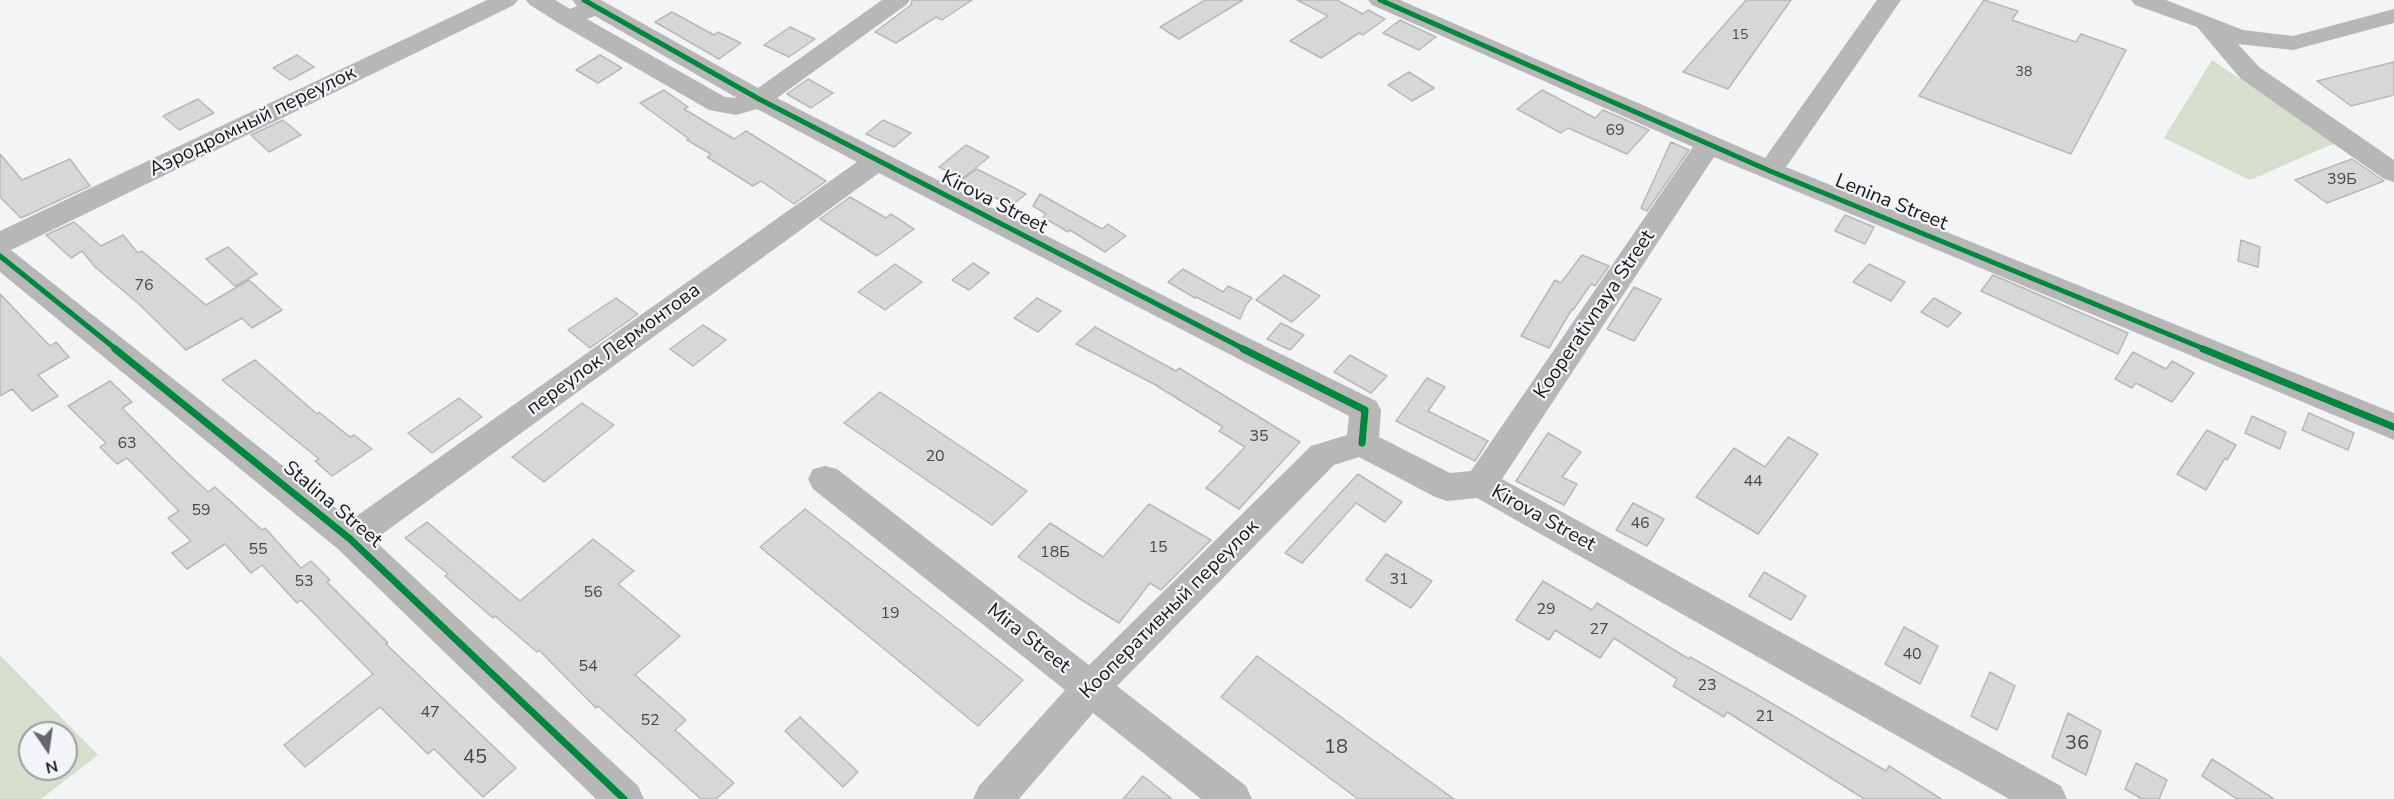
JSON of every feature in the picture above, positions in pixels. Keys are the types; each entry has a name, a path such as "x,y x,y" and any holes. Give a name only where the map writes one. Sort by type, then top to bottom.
{"street":[{"name":"Аэродромный переулок","path":"0,243 506,0"},
{"path":"538,0 582,9"},
{"path":"759,99 898,0"},
{"name":"Lenina Street","path":"1380,0 1708,145 2394,427"},
{"path":"1770,171 1889,0"},
{"path":"2143,0 2205,22 2238,37 2293,43 2394,15"},
{"name":"Kirova Street","path":"582,9 1171,313 1365,410 1362,443 1447,487 1481,484 2047,799"},
{"path":"2205,22 2250,73 2394,173"},
{"name":"Kooperativnaya Street","path":"1481,484 1708,145"},
{"name":"переулок Лермонтова","path":"350,539 877,162"},
{"name":"Stalina Street","path":"0,256 350,539 624,799"},
{"name":"Кооперативный переулок","path":"993,799 1091,688 1323,455 1362,443"},
{"name":"Mira Street","path":"825,479 1232,799"}],"green space":[{"path":"2212,60 2335,143 2250,180 2164,138"},
{"path":"0,655 65,721 18,721 18,781 64,781 41,799 0,799"},
{"path":"78,735 98,755 78,770"}],"building":[{"path":"912,0 972,0 942,20 936,17 896,43 875,32 911,5"},
{"path":"1205,0 1243,0 1179,39 1160,27"},
{"path":"1297,0 1337,0 1363,14 1368,10 1385,19 1363,35 1359,33 1321,58 1290,41 1328,16"},
{"path":"1746,0 1791,0 1728,89 1683,72"},
{"path":"1984,0 2018,11 2012,20 2076,42 2081,34 2126,50 2071,154 1919,96"},
{"path":"672,12 714,35 718,32 741,43 719,59 655,22"},
{"path":"1400,20 1436,37 1419,50 1383,33"},
{"path":"790,27 815,39 789,57 764,45"},
{"path":"297,55 314,67 290,80 273,68"},
{"path":"600,55 622,68 598,83 576,70"},
{"path":"2394,62 2394,95 2351,106 2317,81"},
{"path":"1409,72 1434,88 1412,101 1388,85"},
{"path":"808,79 833,93 811,108 787,94"},
{"path":"664,90 688,107 684,109 734,139 746,131 826,181 794,204 761,181 753,186 707,157 711,154 687,140 689,139 640,103"},
{"path":"1542,90 1595,118 1603,110 1649,130 1627,154 1568,128 1561,133 1517,109"},
{"path":"198,99 214,113 179,130 163,116"},
{"path":"283,120 301,135 269,152 251,135"},
{"path":"883,120 911,133 894,147 866,134"},
{"path":"1671,142 1689,150 1647,211 1641,208"},
{"path":"966,145 989,157 962,179 939,167"},
{"path":"0,154 22,180 70,159 90,186 21,218 0,197"},
{"path":"2352,159 2384,181 2327,203 2295,180"},
{"path":"977,169 1026,194 1011,206 962,180"},
{"path":"1040,194 1102,229 1108,224 1126,236 1105,252 1070,230 1068,232 1043,217 1046,214 1033,206"},
{"path":"850,197 886,218 891,214 914,229 877,256 820,219"},
{"path":"1845,215 1874,227 1865,244 1835,231"},
{"path":"74,222 101,246 123,235 138,253 142,251 206,305 249,280 282,310 252,328 242,318 186,350 139,304 95,267 82,251 71,258 46,235"},
{"path":"2241,240 2260,247 2258,267 2238,261"},
{"path":"228,247 257,274 235,286 206,259"},
{"path":"1582,255 1609,266 1595,286 1591,284 1572,309 1549,348 1521,336 1555,280 1561,283"},
{"path":"973,263 989,273 969,290 952,280"},
{"path":"895,264 922,282 885,310 858,292"},
{"path":"1869,264 1905,282 1891,301 1853,282"},
{"path":"1183,269 1223,292 1228,286 1252,298 1240,319 1195,298 1168,282"},
{"path":"1284,275 1320,296 1292,322 1256,300"},
{"path":"1993,275 2128,333 2118,354 1981,291"},
{"path":"1634,287 1661,299 1634,341 1607,329"},
{"path":"0,294 50,346 56,342 69,357 38,375 58,396 32,411 12,389 0,396"},
{"path":"616,298 638,314 590,348 568,330"},
{"path":"1037,298 1061,311 1038,332 1014,318"},
{"path":"1934,298 1961,313 1948,327 1921,312"},
{"path":"1281,323 1304,335 1290,350 1267,339"},
{"path":"703,325 726,340 693,366 670,349"},
{"path":"1095,327 1176,371 1179,368 1300,442 1239,509 1206,488 1245,447 1219,431 1223,427 1154,384 1076,344"},
{"path":"2133,352 2166,369 2172,361 2194,373 2172,402 2136,383 2132,388 2115,379"},
{"path":"1350,355 1387,376 1371,393 1334,372"},
{"path":"255,360 317,414 319,412 350,437 354,435 372,449 332,476 315,461 319,459 222,380"},
{"path":"1427,378 1445,387 1428,411 1488,441 1475,461 1396,421"},
{"path":"110,381 132,402 122,408 172,458 208,492 215,487 262,530 265,528 301,568 311,561 330,580 327,582 388,643 386,644 516,768 483,797 434,749 428,754 380,707 305,767 284,745 373,674 301,600 297,603 262,565 251,573 225,544 187,569 172,553 191,541 168,518 179,511 127,458 117,464 100,447 106,443 68,406"},
{"path":"880,392 1027,491 992,525 844,423"},
{"path":"459,398 482,417 432,453 408,433"},
{"path":"582,403 614,425 544,482 512,457"},
{"path":"2309,413 2354,433 2348,450 2302,430"},
{"path":"2252,416 2286,432 2280,449 2245,433"},
{"path":"2207,430 2236,445 2227,460 2225,458 2206,490 2177,474"},
{"path":"1548,433 1581,452 1562,477 1577,484 1564,505 1516,481"},
{"path":"1788,437 1818,454 1758,534 1696,497 1734,448 1765,467"},
{"path":"1358,474 1402,502 1385,522 1356,503 1302,563 1285,553"},
{"path":"1633,503 1664,519 1647,546 1616,530"},
{"path":"1149,504 1211,540 1161,590 1150,583 1119,623 1018,557 1050,523 1103,557"},
{"path":"805,509 1023,680 978,726 760,547"},
{"path":"427,522 520,601 593,539 634,571 618,584 680,636 635,675 686,720 675,730 734,783 716,799 701,799 598,706 596,708 539,650 537,652 495,616 493,618 445,576 448,574 405,538"},
{"path":"1386,554 1432,581 1411,608 1366,580"},
{"path":"1764,572 1806,596 1791,620 1749,596"},
{"path":"1543,581 1592,610 1597,603 1689,659 1690,657 1756,694 1886,771 1889,766 1941,799 1864,799 1727,712 1724,717 1673,686 1677,679 1614,638 1600,658 1555,630 1549,640 1516,620"},
{"path":"1904,627 1938,646 1920,684 1885,664"},
{"path":"1257,656 1454,799 1358,799 1221,697"},
{"path":"1990,672 2015,686 1997,730 1971,716"},
{"path":"2068,713 2101,731 2086,775 2052,757"},
{"path":"800,717 858,772 843,787 785,731"},
{"path":"2212,759 2274,799 2237,799 2202,776"},
{"path":"2136,763 2167,780 2159,799 2142,799 2125,789"},
{"path":"1143,776 1172,799 1123,799"}],"cycle path":[{"path":"584,0 759,99 877,161 1365,410 1362,443"},
{"path":"1380,0 1770,171 2394,427"},
{"path":"0,256 350,539 624,799"}]}
